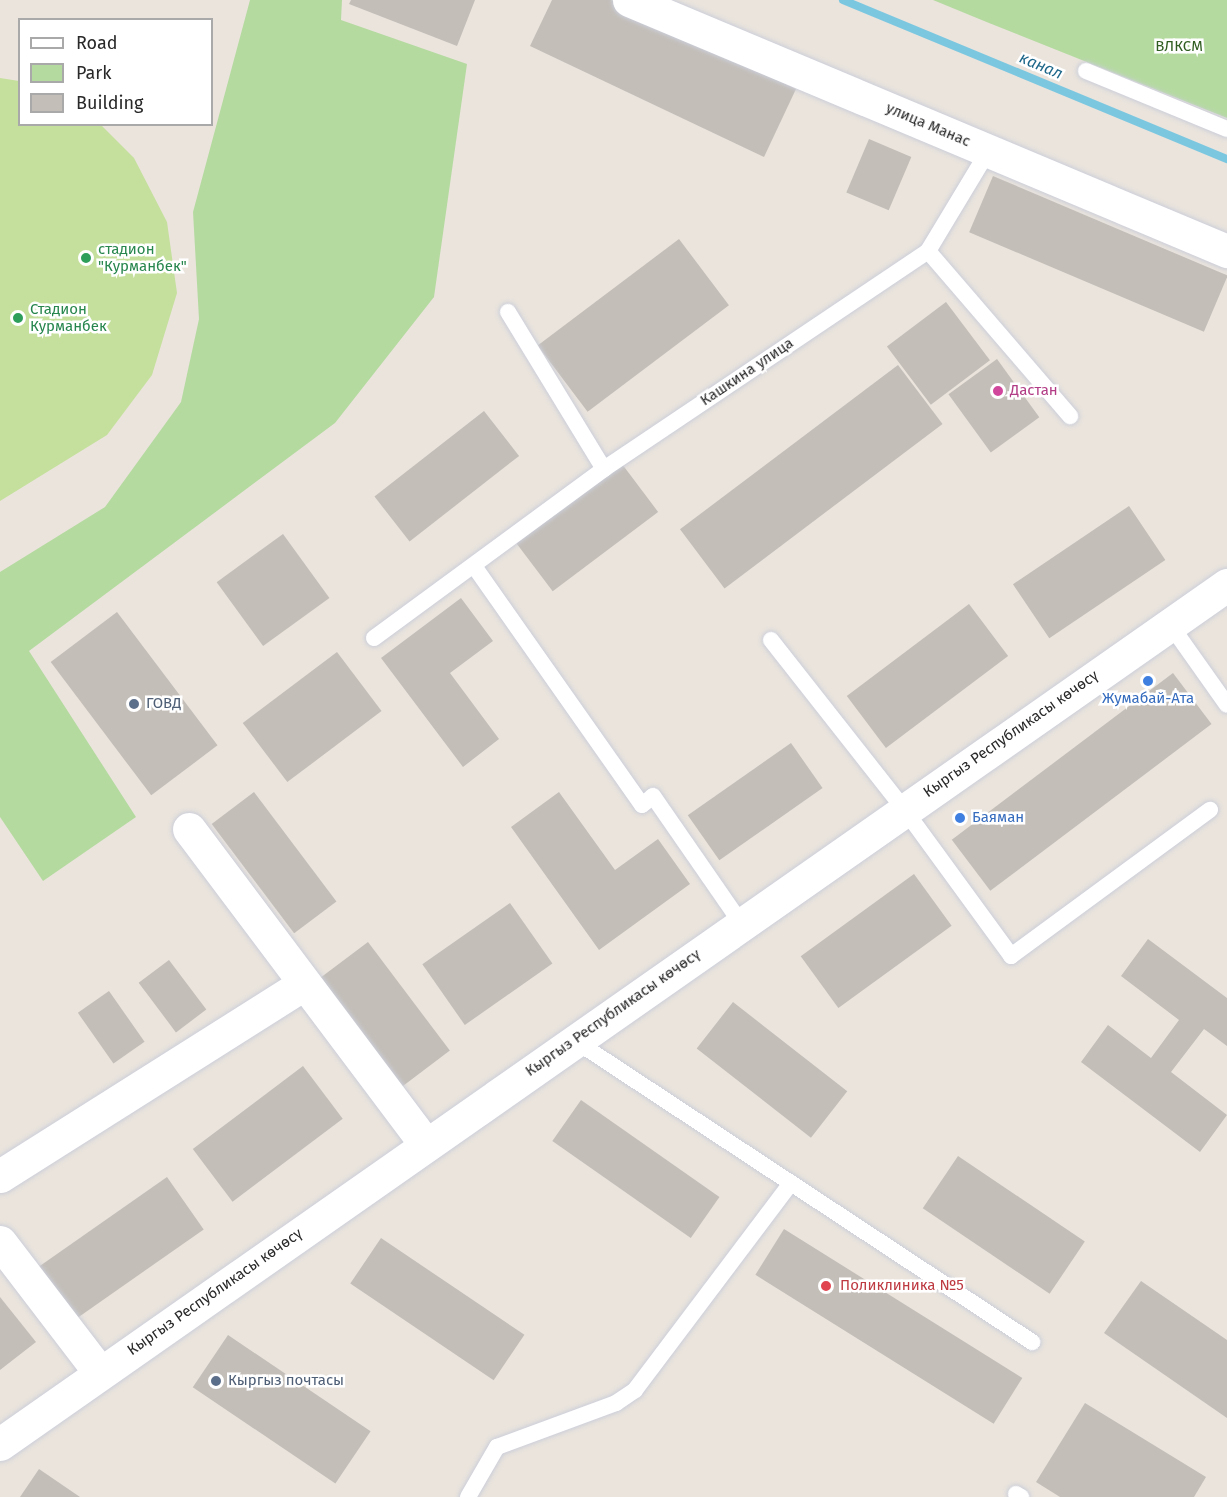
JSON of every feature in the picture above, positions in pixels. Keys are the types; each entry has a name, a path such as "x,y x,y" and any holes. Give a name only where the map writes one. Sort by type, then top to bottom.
{"street":[{"name":"улица Манас","path":"629,0 1227,251"},
{"name":"Кыргыз Республикасы көчөсү","path":"0,1444 1169,623 1227,585"},
{"path":"189,829 426,1145"},
{"path":"0,1176 304,984"},
{"path":"0,1242 100,1373"}],"lane":[{"path":"1086,70 1227,129"},
{"name":"Кашкина улица","path":"374,638 604,469 928,251 988,150"},
{"path":"928,251 1070,416"},
{"path":"508,312 604,469"},
{"path":"474,566 642,804 653,796 741,923"},
{"path":"1169,623 1227,705"},
{"path":"771,640 904,809 1011,956 1210,810"},
{"path":"574,1040 1032,1342"},
{"path":"468,1497 497,1447 616,1403 635,1390 791,1183"}],"green space":[{"path":"250,0 342,0 341,20 467,64 434,297 335,423 29,651 136,817 43,881 0,817 0,572 105,507 181,402 199,319 193,212"},
{"name":"ВЛКСМ","path":"933,0 1227,0 1227,118 989,23"},
{"name":"стадион \"Курманбек\"","path":"0,78 18,81 18,126 102,126 134,158 167,222 177,293 152,375 107,435 0,501"}],"building":[{"path":"351,0 475,0 457,46 349,4"},
{"path":"552,0 611,0 796,89 764,157 530,46"},
{"path":"869,139 911,157 889,210 846,192"},
{"path":"993,176 1227,275 1204,332 969,232"},
{"path":"679,239 729,305 588,412 538,346"},
{"path":"946,302 990,360 931,405 887,347"},
{"path":"997,359 1039,417 991,453 948,394"},
{"path":"898,365 943,424 725,588 680,529"},
{"path":"484,411 519,456 410,541 374,497"},
{"path":"622,464 658,512 553,591 517,543"},
{"path":"1129,506 1165,560 1049,638 1013,584"},
{"path":"283,534 329,598 263,646 217,582"},
{"path":"461,598 493,641 450,673 499,739 463,767 381,658"},
{"path":"969,604 1008,656 886,748 847,696"},
{"name":"ГОВД","path":"117,612 218,745 151,795 51,662"},
{"path":"337,652 382,711 287,782 243,723"},
{"path":"1173,673 1212,724 990,891 952,840"},
{"path":"791,743 823,788 719,860 688,815"},
{"path":"254,792 336,901 294,933 212,824"},
{"path":"559,792 615,870 658,839 690,884 599,950 511,827"},
{"path":"914,874 952,926 838,1008 801,956"},
{"path":"510,903 552,964 465,1025 422,964"},
{"path":"1148,939 1227,998 1227,1046 1204,1029 1171,1072 1227,1115 1200,1152 1081,1062 1108,1025 1151,1058 1179,1020 1121,976"},
{"path":"368,942 450,1051 402,1087 320,978"},
{"path":"169,960 206,1010 176,1032 139,983"},
{"path":"109,991 145,1042 113,1064 78,1013"},
{"path":"733,1002 847,1091 811,1138 697,1048"},
{"path":"303,1066 343,1119 233,1202 193,1149"},
{"path":"581,1100 719,1197 691,1238 552,1141"},
{"path":"958,1156 1085,1242 1050,1294 923,1208"},
{"path":"167,1177 204,1229 73,1321 36,1269"},
{"path":"784,1229 1022,1378 994,1424 755,1275"},
{"path":"381,1238 524,1335 494,1380 350,1284"},
{"path":"1141,1281 1227,1340 1227,1418 1104,1333"},
{"path":"0,1297 36,1342 0,1370"},
{"path":"228,1335 371,1431 335,1483 193,1387"},
{"path":"1085,1403 1206,1477 1194,1497 1060,1497 1036,1482"},
{"path":"39,1469 80,1497 20,1497"}],"waterway":[{"name":"канал","path":"843,0 1227,159"}],"place":[{"name":"стадион \"Курманбек\"","path":"86,258"},
{"name":"Стадион Курманбек","path":"18,318"},
{"name":"Дастан","path":"998,391"},
{"name":"Жумабай-Ата","path":"1148,681"},
{"name":"ГОВД","path":"134,704"},
{"name":"Баяман","path":"960,818"},
{"name":"Поликлиника №5","path":"826,1286"},
{"name":"Кыргыз почтасы","path":"216,1381"}]}
